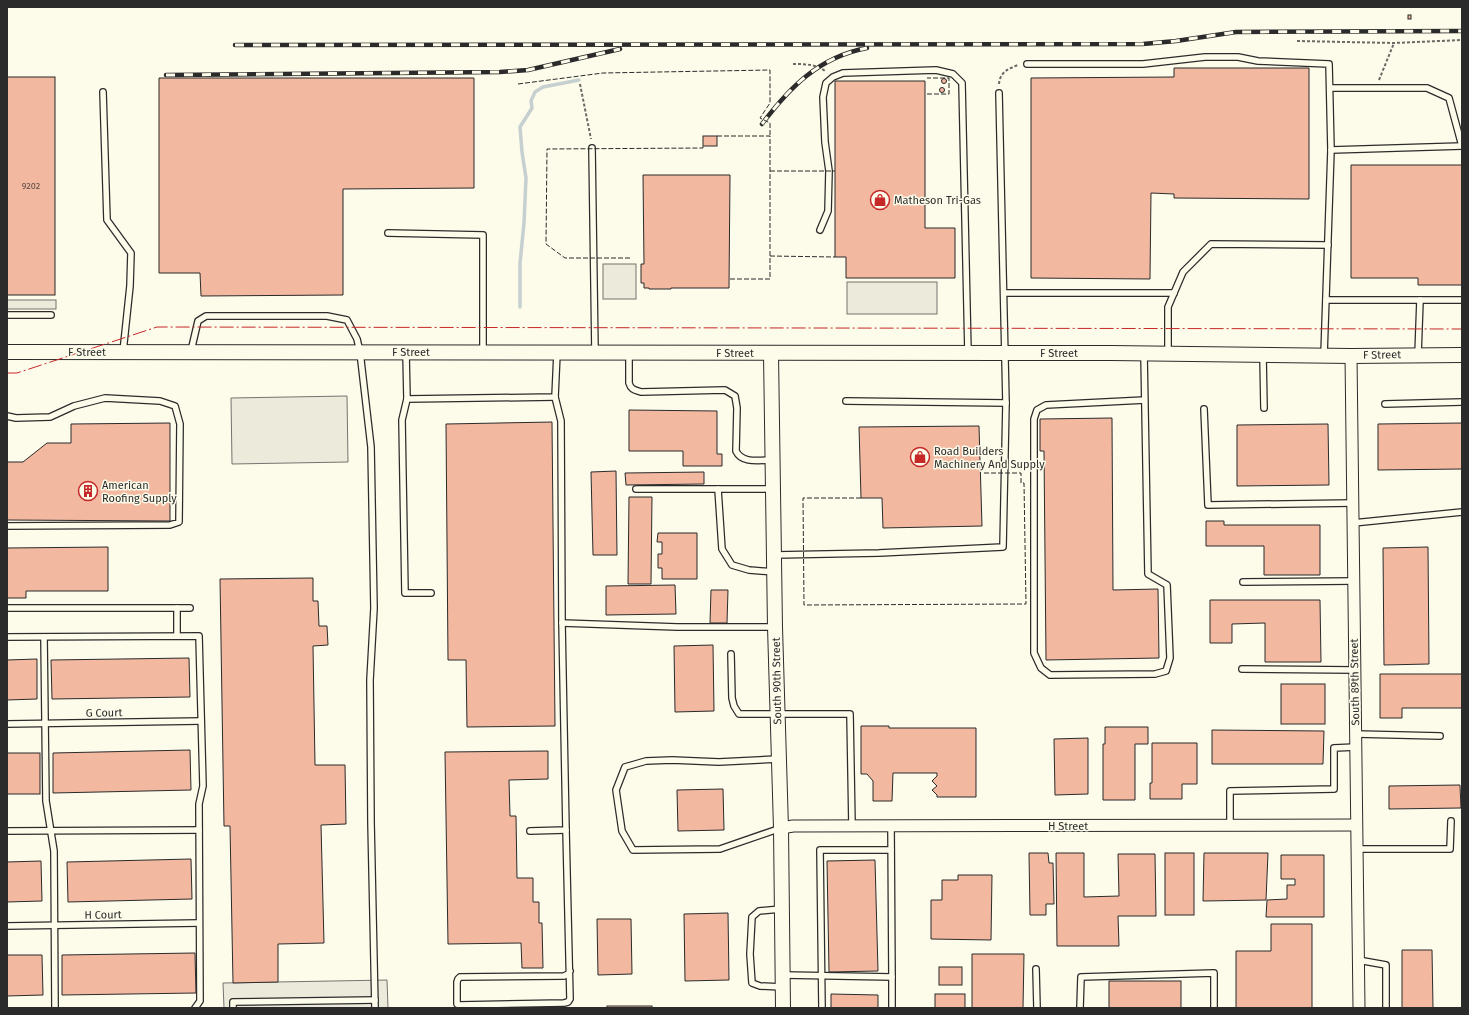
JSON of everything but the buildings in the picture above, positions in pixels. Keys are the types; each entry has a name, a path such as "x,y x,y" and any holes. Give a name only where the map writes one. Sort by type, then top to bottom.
{"street":[{"name":"F Street","path":"7,352 772,354 1144,353 1351,356 1462,355"},
{"name":"South 90th Street","path":"772,354 773,489 777,714 781,828 783,1008"},
{"name":"South 89th Street","path":"1351,356 1359,1008"},
{"name":"H Street","path":"781,828 793,826 1356,825"}],"lane":[{"path":"1027,64 1143,64 1205,57 1238,57 1258,61 1329,64 1331,150 1324,355"},
{"path":"820,230 828,211 829,171 825,142 823,97 826,83 833,77 843,74 936,70 953,74 962,83 968,354"},
{"path":"1330,88 1427,88 1449,98 1462,146 1331,150"},
{"path":"103,92 107,220 131,253 130,286 123,352"},
{"path":"775,555 879,553 1003,547 1006,403 999,93"},
{"path":"592,148 595,353"},
{"path":"388,233 483,235 483,353"},
{"path":"1168,354 1168,307 1183,272 1210,244 1328,245"},
{"path":"1004,293 1174,293"},
{"path":"1326,300 1462,300"},
{"path":"1418,355 1420,300"},
{"path":"7,315 51,315"},
{"path":"191,352 198,321 206,316 327,316 347,320 357,339 360,352 371,447 374,608 370,680 371,822 375,1008"},
{"path":"406,352 407,399 402,420 404,593 431,593"},
{"path":"557,353 555,397 561,421 562,623 570,971 570,999 564,1004 457,1004 457,982 460,978 564,976 570,971"},
{"path":"629,353 629,383 630,387 634,390 641,392 725,390 730,392 735,396 737,408 736,451 738,456 745,459 773,460"},
{"path":"1144,353 1145,400 1148,574 1167,585 1170,658 1166,671 1155,674 1050,675 1041,668 1034,652 1034,419 1037,410 1046,404 1145,400"},
{"path":"1263,354 1264,408"},
{"path":"407,399 555,397"},
{"path":"7,416 16,418 50,416 74,406 105,398 160,401 175,406 180,424 179,522 170,525 7,526"},
{"path":"846,402 1006,403"},
{"path":"1385,404 1462,402"},
{"path":"1204,409 1208,505 1352,503"},
{"path":"636,489 773,489"},
{"path":"718,489 722,549 732,565 749,570 775,572"},
{"path":"1352,523 1462,512"},
{"path":"1243,582 1353,581"},
{"path":"7,608 190,608"},
{"path":"177,608 177,636"},
{"path":"562,623 677,627 776,627"},
{"path":"7,637 199,636 203,786 199,804 200,1001 195,1008"},
{"path":"44,637 46,801 54,851 54,1008"},
{"path":"731,654 732,698 734,706 739,714 850,714 852,826"},
{"path":"1242,669 1354,670"},
{"name":"G Court","path":"7,724 201,721"},
{"path":"1356,734 1440,736"},
{"path":"1230,826 1230,791 1334,789 1334,748 1356,747"},
{"path":"779,759 719,762 672,760 646,761 625,767 616,790 622,831 633,850 720,848 781,828"},
{"path":"1356,849 1450,849 1451,821"},
{"path":"891,826 892,1008"},
{"path":"7,831 199,830"},
{"path":"530,831 566,830"},
{"path":"822,1008 820,850 891,850"},
{"path":"781,909 759,911 752,917 750,954 752,982 760,986 782,981 822,977 892,977"},
{"name":"H Court","path":"7,926 199,923"},
{"path":"1358,960 1386,966 1386,1008"},
{"path":"1036,969 1037,1008"},
{"path":"1080,1008 1081,978 1214,973 1214,1008"},
{"path":"233,1008 233,1002 375,1000"}],"path":[{"path":"1297,41 1394,43 1462,40"},
{"path":"1376,88 1394,43"},
{"path":"793,64 807,64 821,68 833,77"},
{"path":"999,93 1000,78 1007,69 1018,65 1027,64"},
{"path":"580,84 592,148"}],"shaded area":[{"path":"603,264 636,264 636,299 603,299"},
{"path":"847,282 937,282 937,314 847,314"},
{"path":"7,300 56,300 56,309 7,309"},
{"path":"347,396 348,462 232,464 231,398"},
{"path":"387,980 388,1008 224,1008 223,983"}],"waterway":[{"path":"520,307 520,263 526,178 520,127 532,108 531,101 535,92 543,87 579,80"}],"railway":[{"path":"235,45 1143,44 1176,41 1236,32 1462,31"},
{"path":"762,124 783,98 795,86 820,66 834,58 867,48"},
{"path":"166,75 500,72 528,70 620,49"}],"fence":[{"path":"518,84 603,73 770,70 770,103 760,118 770,123 770,136"},
{"path":"927,78 949,78 949,94 927,94"},
{"path":"717,136 770,136 770,279 730,279"},
{"path":"630,258 565,258 546,244 547,149 703,148 703,146"},
{"path":"770,171 835,171"},
{"path":"770,256 835,257"},
{"path":"861,498 803,498 804,605 1026,604 1024,483 1021,483 1021,473 982,473"}],"power":[{"path":"7,373 17,373 157,327 1462,329"}],"place":[{"name":"Matheson Tri-Gas","path":"880,200"},
{"name":"Road Builders Machinery And Supply","path":"920,457"},
{"name":"American Roofing Supply","path":"88,491"}]}
